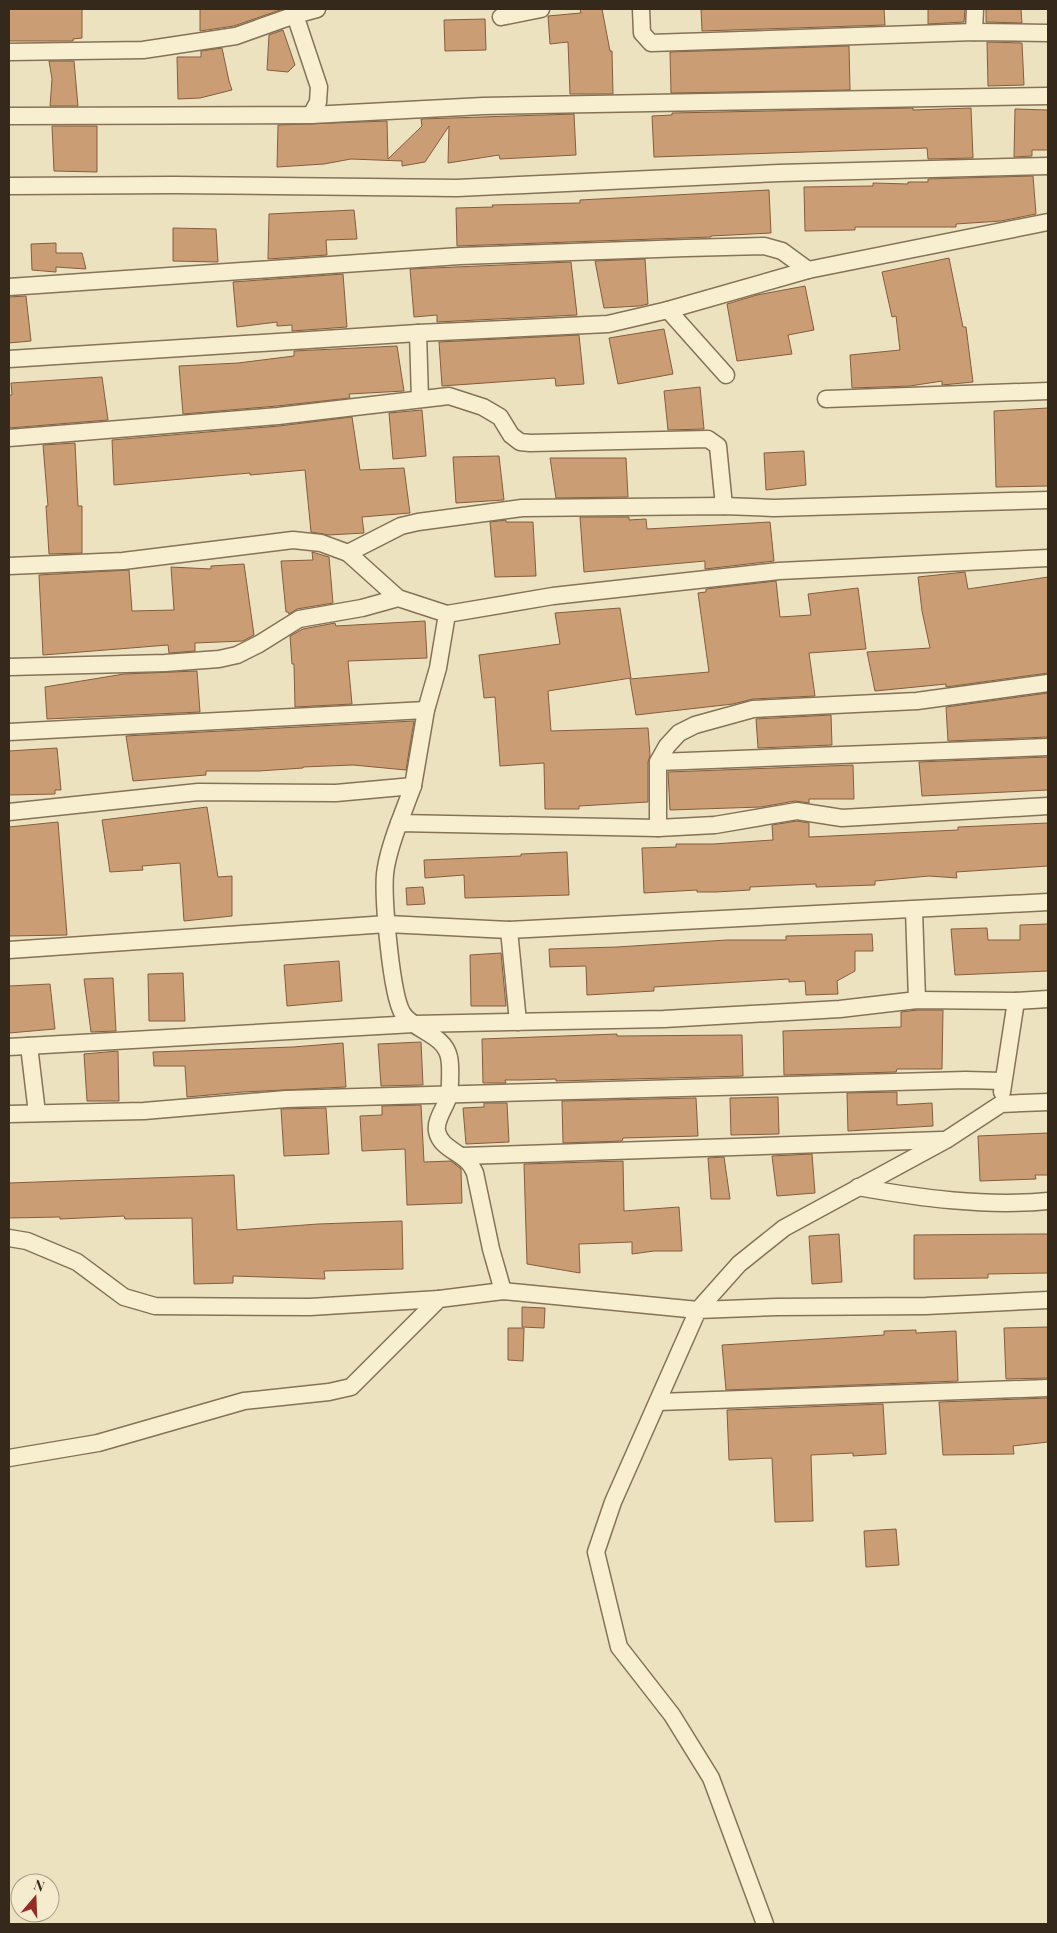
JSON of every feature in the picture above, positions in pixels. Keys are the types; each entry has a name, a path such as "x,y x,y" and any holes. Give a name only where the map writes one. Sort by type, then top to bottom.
{"street":[{"path":"9,52 143,50 236,36 295,12 317,9"},
{"path":"501,16 541,9"},
{"path":"641,9 642,33 650,42 974,32 1048,33"},
{"path":"974,9 974,32"},
{"path":"295,12 319,87 318,102 311,115"},
{"path":"9,116 311,115 483,106 1048,96"},
{"path":"9,186 174,185 457,188 780,173 1048,166"},
{"path":"9,359 418,333 608,324 668,310 808,270 1048,222"},
{"path":"9,287 460,256 764,246 782,251 808,270"},
{"path":"668,310 726,375"},
{"path":"418,333 420,399"},
{"path":"826,399 1048,391"},
{"path":"9,438 278,416 449,396 483,407 500,417 511,435 520,442 708,439 718,446 724,506"},
{"path":"348,553 401,526 448,517 522,508 724,506 774,508 1048,500"},
{"path":"9,566 123,561 293,540 321,543 348,553 398,598 448,614 563,595 779,571 1048,558"},
{"path":"9,667 166,663 219,659 237,655 259,644 299,619 362,608 398,598"},
{"path":"448,614 438,668 426,710 413,786 389,854 385,875 387,924 394,989 403,1014 414,1024 440,1041 449,1057 449,1095 439,1117 437,1132 444,1144 470,1163 475,1173 491,1249 503,1291"},
{"path":"658,828 658,762 666,746 679,733 695,725 753,709 918,701 1048,683"},
{"path":"9,732 426,710"},
{"path":"658,762 1048,747"},
{"path":"9,812 198,792 336,793 413,786"},
{"path":"399,822 658,828 715,825 797,811 842,818 1048,806"},
{"path":"9,950 387,924 509,930 1048,902"},
{"path":"914,910 917,1000"},
{"path":"509,930 518,1022"},
{"path":"9,1047 414,1024 664,1019 781,1013 840,1009 917,1000 1016,1001 1048,999"},
{"path":"1001,1104 1002,1081 1016,1001"},
{"path":"29,1046 37,1113"},
{"path":"9,1114 144,1110 286,1099 966,1080 1002,1081"},
{"path":"765,1924 711,1778 672,1715 619,1647 596,1552 613,1502 698,1310 739,1264 784,1228 946,1140 1001,1104 1048,1102"},
{"path":"462,1156 946,1140"},
{"path":"858,1187 959,1201 1030,1203 1048,1201"},
{"path":"9,1238 27,1241 77,1262 124,1297 155,1306 310,1307 439,1299 503,1291 698,1310 777,1307 926,1306 1048,1300"},
{"path":"9,1458 98,1443 244,1401 329,1392 351,1387 439,1299"},
{"path":"658,1402 1048,1388"}],"building":[{"path":"9,9 82,9 82,38 73,39 73,41 9,41"},
{"path":"200,9 283,9 234,26 200,31"},
{"path":"580,9 602,9 610,51 612,51 613,94 570,94 568,42 550,44 548,16 581,13"},
{"path":"701,9 884,9 885,25 702,31"},
{"path":"928,9 965,9 964,22 928,24"},
{"path":"986,9 1021,9 1022,23 986,22"},
{"path":"485,19 486,50 445,51 444,20"},
{"path":"283,30 295,65 288,72 267,70 269,35"},
{"path":"987,42 1022,43 1024,85 988,86"},
{"path":"849,46 850,90 671,93 670,52"},
{"path":"222,48 232,90 200,98 178,99 177,57 201,57 201,51"},
{"path":"49,61 74,61 78,106 50,106 52,79"},
{"path":"913,108 913,110 971,108 973,158 928,159 927,148 654,157 652,116 672,115 672,113"},
{"path":"1015,109 1048,110 1048,150 1032,150 1032,156 1014,157"},
{"path":"574,114 576,155 500,159 499,155 448,163 449,126 425,162 402,166 402,161 351,159 324,164 277,167 278,125 387,121 388,159 422,126 421,119"},
{"path":"52,126 97,126 97,172 54,171"},
{"path":"1033,176 1036,214 1001,221 956,224 956,227 855,227 855,230 805,231 804,187 873,186 873,183 908,184 908,182 928,182 928,179"},
{"path":"769,190 771,233 711,237 457,246 456,208 493,207 492,205 580,203 580,200"},
{"path":"354,210 357,239 326,240 327,255 268,259 269,214"},
{"path":"173,228 216,229 218,262 173,261"},
{"path":"56,243 56,253 82,253 86,269 56,267 56,272 32,270 31,244"},
{"path":"949,258 963,327 966,327 973,382 942,385 942,381 910,386 852,388 850,355 900,350 896,316 892,317 882,272"},
{"path":"645,259 648,304 604,308 595,261"},
{"path":"571,262 577,315 437,322 437,315 414,317 410,269"},
{"path":"343,274 347,327 292,331 292,325 277,326 277,322 237,327 233,282"},
{"path":"805,286 814,330 788,335 792,354 737,361 727,304 757,295"},
{"path":"26,296 31,341 9,343 9,297"},
{"path":"664,329 673,374 618,384 609,338"},
{"path":"579,335 584,384 556,386 555,378 442,386 439,342"},
{"path":"397,346 404,391 349,394 350,398 183,414 179,366 238,363 294,356 294,351"},
{"path":"102,377 108,420 9,428 9,395 12,395 11,383"},
{"path":"700,387 704,429 668,430 664,391"},
{"path":"1048,408 1048,486 996,487 994,411"},
{"path":"422,410 426,456 393,459 389,413"},
{"path":"352,417 360,470 404,468 410,513 362,517 364,533 329,535 311,532 305,470 114,485 112,440 279,426"},
{"path":"75,443 78,506 82,506 82,553 49,554 46,506 48,506 43,445"},
{"path":"804,451 806,485 766,490 764,453"},
{"path":"499,456 504,500 456,503 453,457"},
{"path":"550,458 626,458 628,497 556,498"},
{"path":"580,517 629,517 629,520 646,519 647,529 770,522 774,561 705,569 705,561 584,572"},
{"path":"506,520 506,522 533,522 536,576 495,577 490,522"},
{"path":"312,552 329,557 333,603 297,609 289,614 286,612 281,561 313,560"},
{"path":"244,564 254,635 243,641 195,643 195,651 169,653 168,645 43,655 39,575 129,570 132,611 174,610 171,567 211,569 211,566"},
{"path":"965,572 968,589 1048,577 1048,673 946,687 946,684 875,691 867,652 930,648 922,611 918,577"},
{"path":"776,581 780,617 811,615 808,594 858,588 866,649 809,653 815,696 753,699 733,704 636,715 630,679 709,672 698,593 706,592 706,589"},
{"path":"620,608 631,678 548,691 551,731 648,728 650,755 648,762 648,802 579,806 579,809 545,809 544,763 500,766 495,697 484,698 479,655 560,644 555,613"},
{"path":"425,621 427,658 348,661 352,704 295,707 294,664 292,664 290,636 303,629 335,623 336,626"},
{"path":"197,671 200,712 47,719 45,687 124,674"},
{"path":"1048,693 1048,737 948,741 946,707"},
{"path":"831,715 832,745 758,748 756,719"},
{"path":"414,721 406,770 353,765 303,767 259,771 206,771 206,775 133,781 126,736"},
{"path":"57,748 61,790 55,790 55,794 9,795 9,751"},
{"path":"1048,757 1048,790 922,796 919,762"},
{"path":"853,765 854,799 809,799 809,803 795,801 761,807 670,810 668,772"},
{"path":"207,807 218,877 232,876 232,916 184,921 180,863 142,866 143,870 110,872 102,820"},
{"path":"797,821 809,823 809,837 958,830 958,827 1048,823 1048,866 956,872 957,878 929,876 875,881 875,885 816,887 816,884 750,887 750,890 716,892 697,892 697,890 644,893 642,848 676,847 676,844 713,844 773,840 772,825"},
{"path":"58,822 67,935 9,936 9,827"},
{"path":"567,852 569,895 465,898 464,875 425,878 424,860"},
{"path":"423,887 425,904 407,905 406,888"},
{"path":"1048,924 1048,971 955,975 951,929 987,928 988,940 1020,940 1020,925"},
{"path":"872,934 873,951 855,951 855,971 837,981 838,994 806,995 805,981 789,982 789,979 654,987 654,991 587,995 586,966 550,967 549,949 727,940 786,940 786,936"},
{"path":"501,953 506,1006 471,1006 470,955"},
{"path":"339,961 342,1001 287,1006 284,965"},
{"path":"183,973 185,1021 149,1021 148,974"},
{"path":"113,978 116,1031 91,1032 84,979"},
{"path":"50,984 55,1029 9,1033 9,986"},
{"path":"943,1010 942,1069 897,1069 896,1072 784,1075 783,1031 901,1027 901,1012"},
{"path":"617,1034 617,1036 742,1035 743,1076 556,1081 556,1079 505,1080 506,1083 483,1083 482,1039"},
{"path":"421,1042 423,1085 381,1086 378,1044"},
{"path":"343,1043 346,1087 187,1097 185,1066 154,1066 153,1052 293,1047"},
{"path":"118,1051 119,1101 87,1101 84,1054"},
{"path":"897,1092 897,1105 932,1103 933,1126 848,1131 847,1093"},
{"path":"778,1097 779,1134 731,1135 730,1098"},
{"path":"696,1098 698,1136 623,1138 622,1141 563,1143 562,1101"},
{"path":"484,1103 507,1103 509,1142 466,1144 463,1108 484,1107"},
{"path":"421,1105 424,1162 451,1161 461,1169 462,1203 407,1205 405,1149 362,1151 360,1116 382,1115 382,1106"},
{"path":"326,1108 329,1154 284,1156 281,1109"},
{"path":"1048,1133 1048,1175 1035,1175 1036,1179 980,1181 978,1136"},
{"path":"812,1154 815,1193 777,1196 772,1156"},
{"path":"724,1157 730,1199 711,1199 708,1158"},
{"path":"623,1161 624,1211 679,1207 682,1251 654,1251 632,1254 632,1242 579,1244 580,1273 527,1264 524,1164"},
{"path":"234,1175 237,1230 318,1224 402,1221 403,1269 324,1271 325,1279 233,1276 233,1283 194,1284 192,1218 125,1219 124,1216 60,1219 60,1217 9,1218 9,1183"},
{"path":"839,1234 842,1282 812,1284 809,1236"},
{"path":"1048,1234 1048,1273 988,1274 988,1278 914,1279 914,1235"},
{"path":"522,1307 545,1308 544,1328 522,1327"},
{"path":"1048,1327 1048,1378 1006,1379 1004,1328"},
{"path":"508,1328 524,1328 523,1361 508,1360"},
{"path":"916,1330 916,1333 956,1331 958,1381 726,1390 722,1345 884,1335 884,1331"},
{"path":"1048,1398 1048,1442 1013,1446 1014,1454 943,1455 939,1402"},
{"path":"883,1404 886,1454 853,1456 853,1453 811,1455 813,1521 775,1522 772,1458 729,1460 727,1410"},
{"path":"896,1529 899,1565 866,1567 864,1531"}]}
